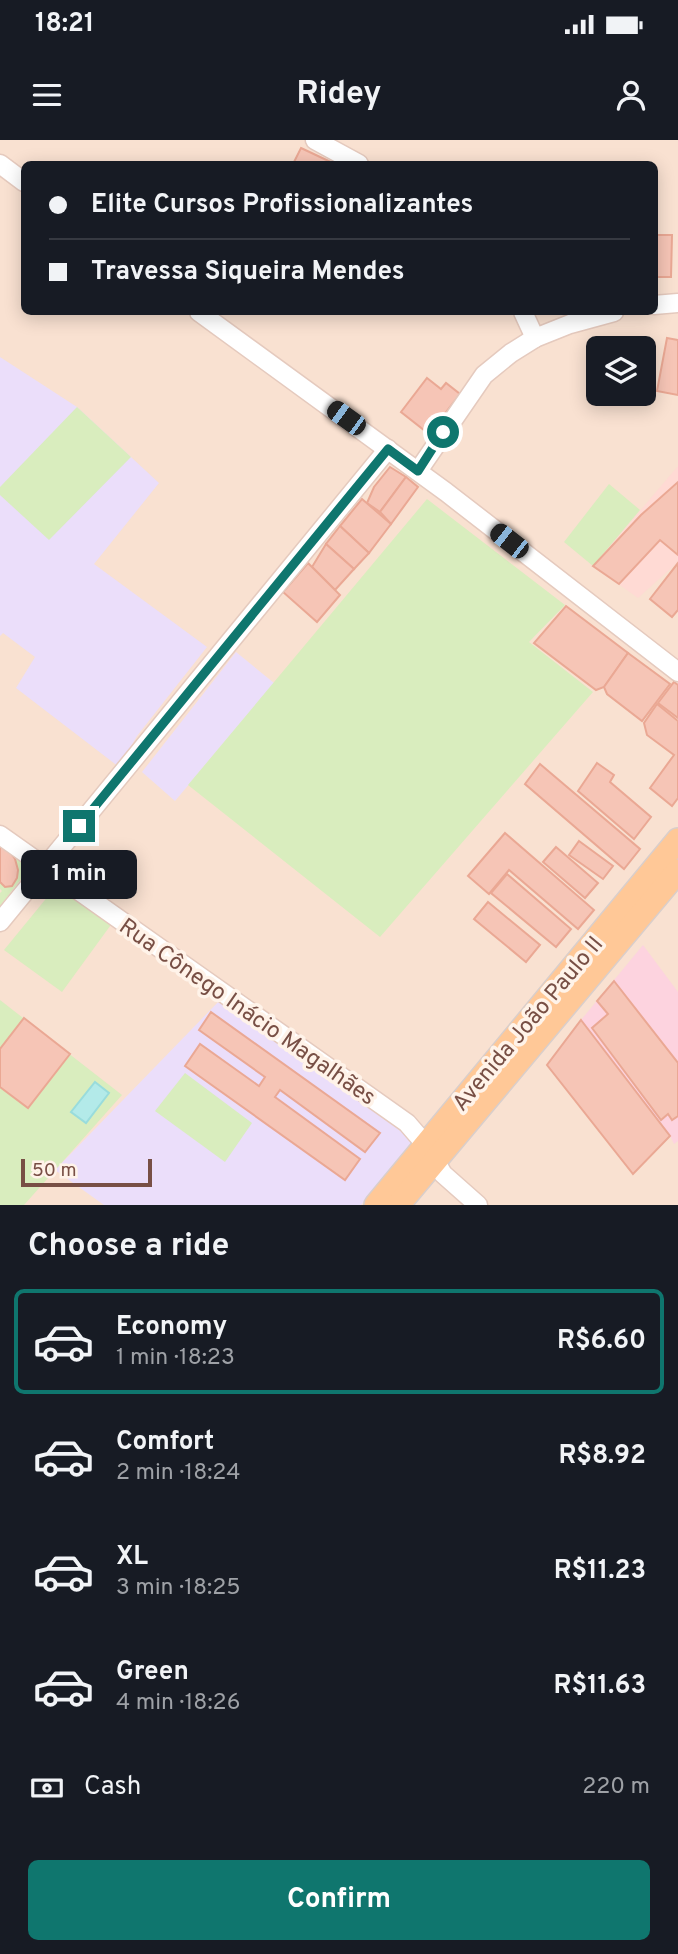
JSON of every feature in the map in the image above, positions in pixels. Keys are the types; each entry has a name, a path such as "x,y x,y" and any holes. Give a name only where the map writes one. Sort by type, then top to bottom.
{"main road":[{"name":"Avenida João Paulo II","path":"398,1205 431,1153 678,840"},
{"name":"Avenida João Paulo II","path":"376,1205 431,1153 678,871"}],"street":[{"path":"315,140 354,161"},
{"path":"0,164 21,181"},
{"path":"658,305 678,303"},
{"path":"203,315 418,471 678,671"},
{"path":"524,315 536,338"},
{"path":"418,471 484,375 511,353 536,338 570,324 603,315"},
{"path":"0,922 388,449"},
{"name":"Rua Cônego Inácio Magalhães","path":"0,835 396,1116 414,1130 448,1180 478,1205"}],"shaded area":[{"path":"0,140 678,140 678,843 374,1205 0,1205"},
{"path":"0,357 77,407 159,483 94,564 207,647 137,736 119,767 16,688 35,657 3,633 0,636"},
{"path":"678,466 678,562 638,598 593,566"},
{"path":"236,652 274,683 175,801 142,772"},
{"path":"678,874 678,1205 401,1205"},
{"path":"643,945 678,992 678,1141 674,1144 581,1020"},
{"path":"223,997 422,1135 361,1205 104,1205 55,1170"}],"green space":[{"path":"77,407 131,457 49,540 0,495 0,487"},
{"path":"609,484 640,510 593,566 564,542"},
{"path":"427,499 565,605 529,642 593,692 380,937 188,785"},
{"path":"0,842 29,863 29,869 0,906 2,891"},
{"path":"58,884 113,922 62,992 4,950"},
{"path":"0,1000 122,1095 24,1205 0,1205"},
{"path":"185,1073 252,1123 225,1162 155,1111"}],"water":[{"path":"95,1082 109,1093 86,1123 71,1112"}],"building":[{"path":"301,148 329,161 294,161"},
{"path":"658,235 672,235 671,277 658,277"},
{"path":"667,338 678,340 678,395 657,391"},
{"path":"427,378 441,389 446,383 460,394 429,434 401,412"},
{"path":"390,467 406,477 380,512 367,503 374,487"},
{"path":"406,477 418,487 391,524 380,512"},
{"path":"678,482 678,555 660,540 619,584 593,566 641,515"},
{"path":"362,499 391,524 369,553 340,526"},
{"path":"340,526 369,553 354,569 326,544"},
{"path":"326,544 354,569 335,590 312,567"},
{"path":"308,563 340,595 317,622 283,592"},
{"path":"678,563 678,610 672,617 650,599"},
{"path":"566,606 628,653 604,687 596,690 534,643"},
{"path":"628,653 670,684 642,721 607,694 604,687"},
{"path":"674,682 678,685 678,718 658,703"},
{"path":"657,704 678,721 678,798 672,806 650,788 674,755 647,735 644,723"},
{"path":"597,763 614,775 610,782 651,817 634,839 578,791"},
{"path":"540,764 640,849 624,869 525,784"},
{"path":"505,833 594,910 578,929 509,870 489,894 468,876"},
{"path":"579,841 613,866 603,879 569,855"},
{"path":"0,845 15,859 18,870 12,886 5,887 0,882"},
{"path":"556,847 598,883 585,898 543,862"},
{"path":"507,874 571,929 556,947 491,893"},
{"path":"488,902 540,945 526,962 474,919"},
{"path":"614,981 678,1063 678,1116 672,1120 668,1114 661,1120 592,1028 608,1014 597,1001"},
{"path":"211,1012 380,1133 365,1152 280,1090 275,1097 360,1159 345,1180 185,1066 200,1044 259,1086 265,1077 199,1030"},
{"path":"24,1018 70,1054 28,1108 0,1087 0,1049"},
{"path":"581,1020 670,1136 633,1174 547,1065"}],"route":[{"path":"79,826 388,449 418,471 443,432"}]}
